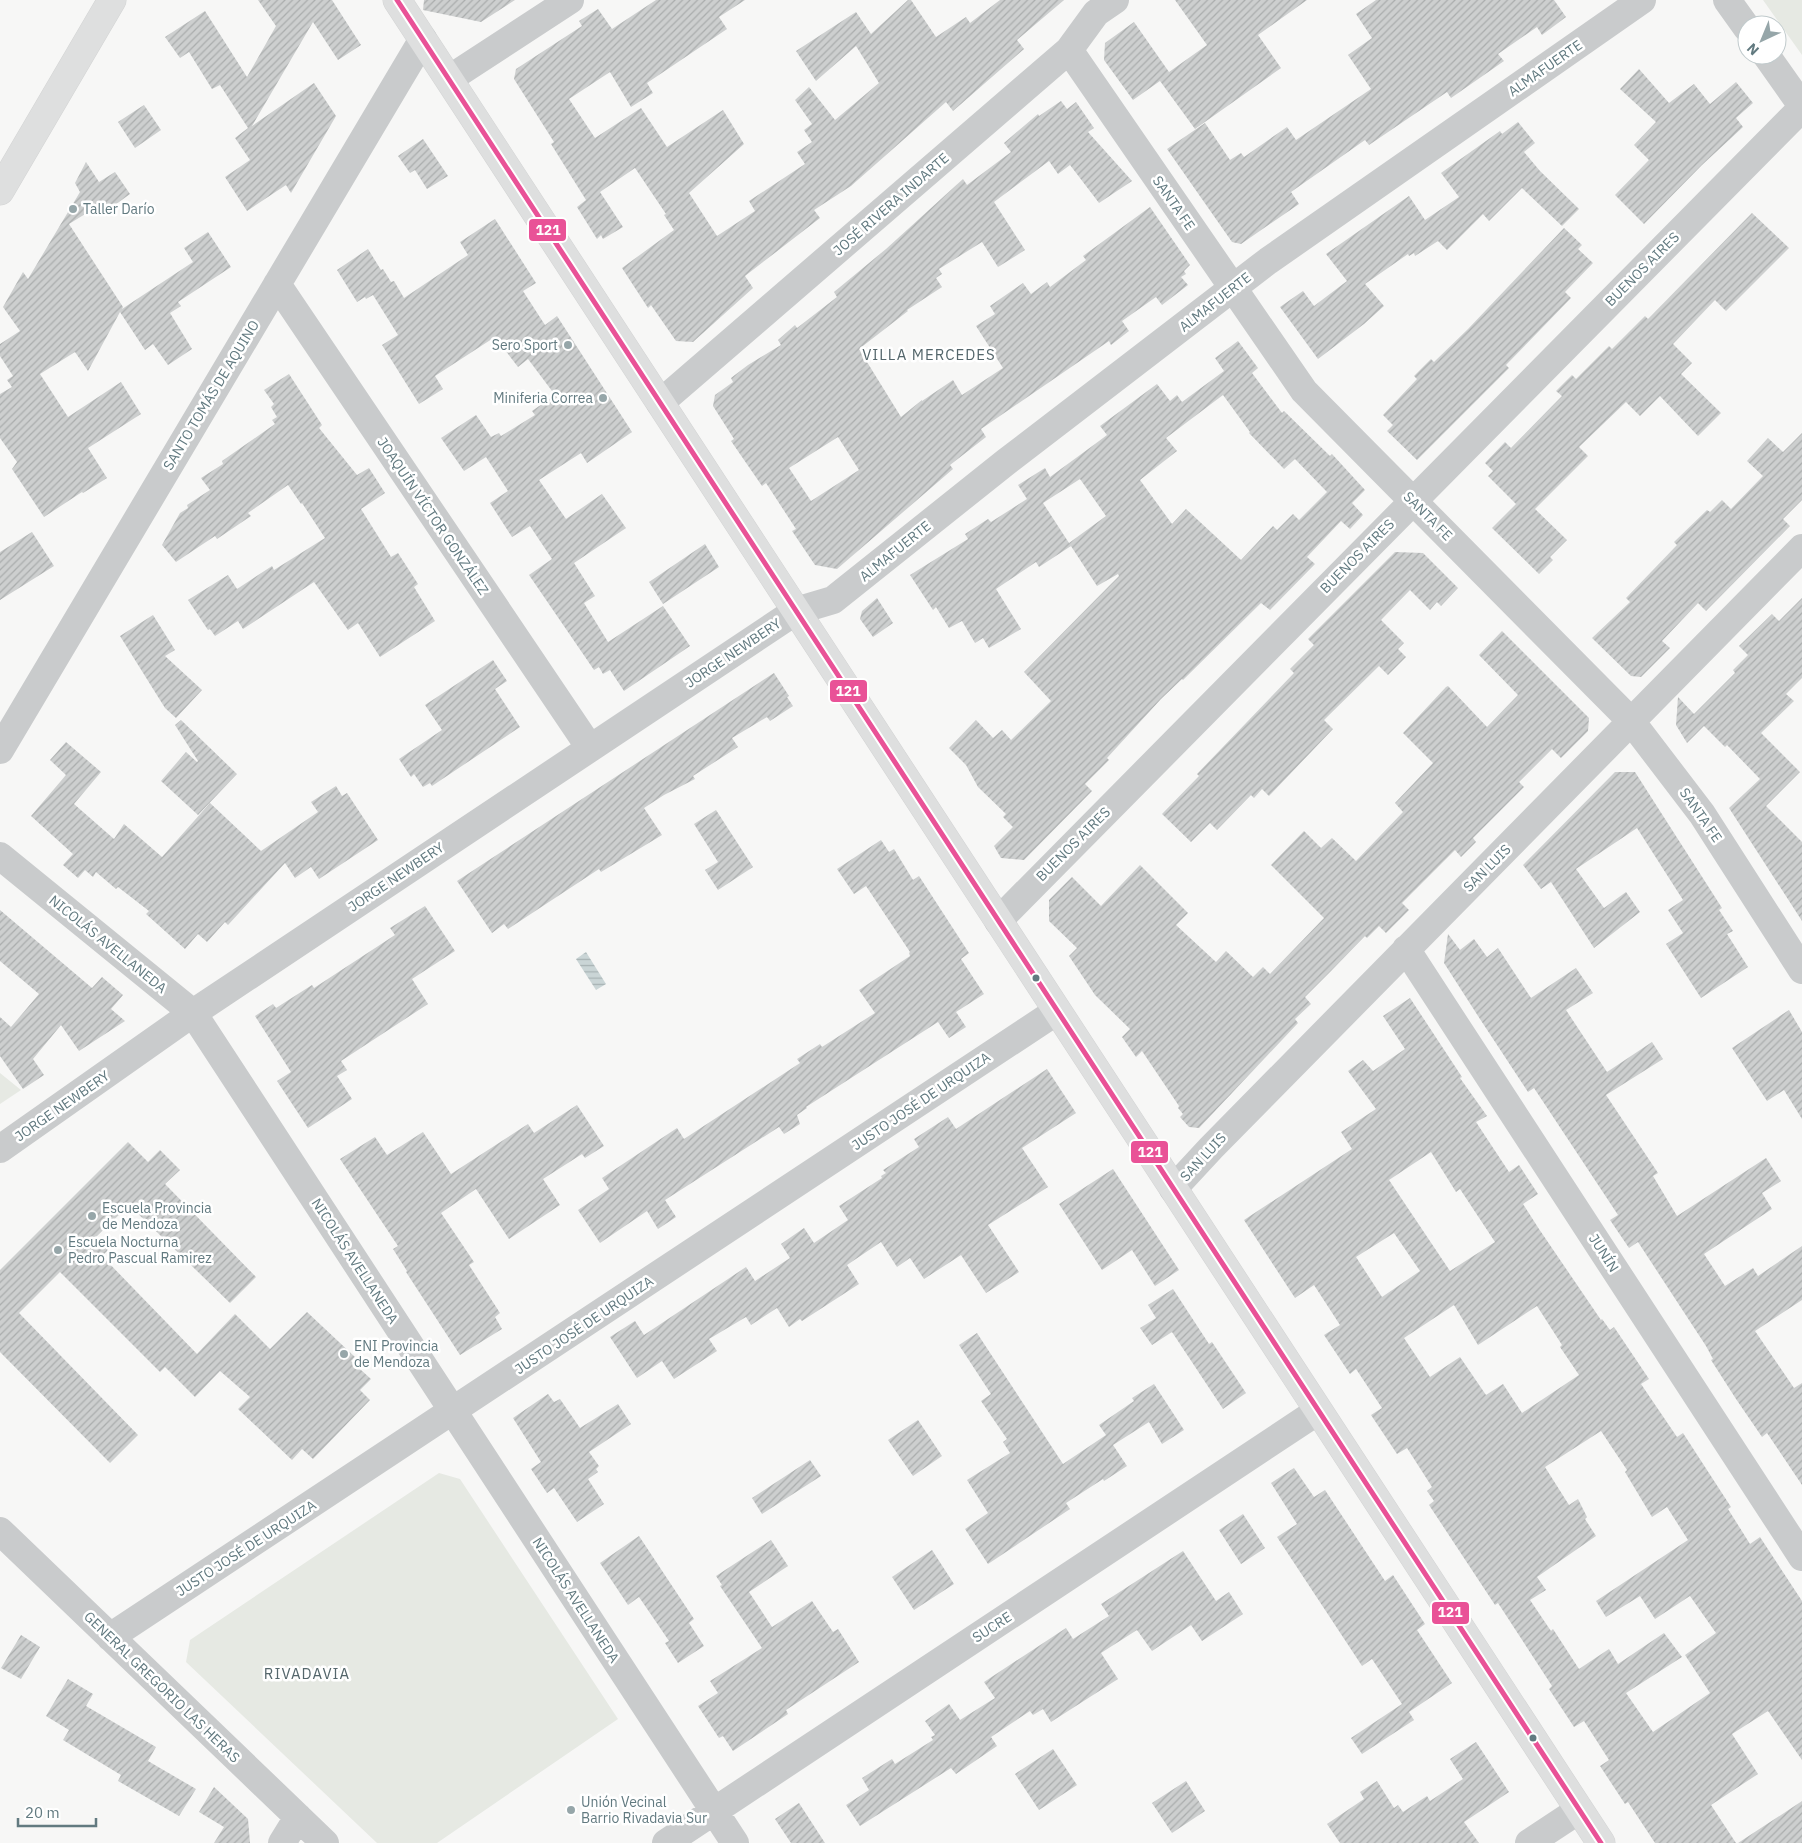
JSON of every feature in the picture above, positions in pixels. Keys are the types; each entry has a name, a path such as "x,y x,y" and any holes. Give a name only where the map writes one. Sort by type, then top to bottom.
{"main road":[{"path":"0,191 112,0"},
{"path":"397,0 1600,1843"}],"street":[{"path":"449,79 570,0"},
{"name":"JOSÉ RIVERA INDARTE","path":"660,403 1069,50 1096,13 1115,0"},
{"name":"ALMAFUERTE","path":"796,610 833,600 1006,462 1268,261 1642,0"},
{"path":"1728,0 1738,15"},
{"name":"SANTO TOMÁS DE AQUINO","path":"0,750 423,39"},
{"name":"SANTA FE","path":"1069,50 1304,391 1631,721 1702,814 1802,970"},
{"path":"1773,65 1802,107"},
{"name":"BUENOS AIRES","path":"998,921 1802,107"},
{"name":"JOAQUÍN VÍCTOR GONZÁLEZ","path":"277,284 590,748"},
{"name":"SAN LUIS","path":"1173,1189 1406,949 1802,548"},
{"name":"JORGE NEWBERY","path":"0,1150 193,1013 796,610"},
{"name":"NICOLÁS AVELLANEDA","path":"0,856 193,1013 735,1843"},
{"name":"JUNÍN","path":"1406,949 1802,1558"},
{"name":"JUSTO JOSÉ DE URQUIZA","path":"110,1637 1057,1012"},
{"name":"SUCRE","path":"666,1843 1318,1411"},
{"name":"GENERAL GREGORIO LAS HERAS","path":"0,1531 325,1843"},
{"path":"1529,1843 1579,1810"},
{"path":"282,1843 298,1817"}],"shaded area":[{"path":"1763,0 1802,0 1802,55 1787,34 1787,15 1774,15"},
{"path":"586,952 606,984 596,990 576,959"},
{"path":"0,1073 21,1090 0,1104"},
{"path":"439,1473 460,1479 618,1719 437,1843 377,1843 186,1662 190,1640"}],"building":[{"path":"258,0 332,0 361,45 338,60 313,22 252,126 314,83 336,116 291,193 286,185 247,211 225,177 250,160 235,138 248,128 220,85 212,89 189,52 180,58 165,37 205,11 247,77 276,26"},
{"path":"424,0 515,0 481,22 423,10"},
{"path":"656,0 745,0 719,17 727,29 647,83 653,93 631,107 610,72 569,99 595,138 641,108 667,147 723,110 744,144 689,193 717,236 755,211 749,201 805,164 797,152 812,142 804,130 812,124 795,100 809,87 835,120 879,83 856,46 816,81 796,51 856,12 871,34 908,0 911,0 936,37 966,17 970,23 1000,0 1064,0 1017,40 1024,49 953,111 946,102 851,186 814,210 820,218 745,276 753,288 693,342 676,341 651,305 648,308 622,268 674,230 664,215 666,214 635,168 600,192 623,227 603,239 601,235 597,239 577,207 586,200 551,144 554,142 514,79 516,69 582,26 579,21 598,9 612,29"},
{"path":"1175,0 1307,0 1258,35 1281,68 1195,129 1160,81 1133,100 1104,60 1105,43 1134,22 1169,72 1207,45"},
{"path":"1376,0 1554,0 1566,17 1542,35 1537,27 1498,54 1504,61 1451,98 1447,92 1369,145 1365,140 1291,192 1299,204 1241,244 1232,242 1167,149 1205,123 1230,160 1241,153 1244,157 1287,127 1296,140 1371,89 1348,55 1372,38 1356,14"},
{"path":"1639,69 1669,103 1694,84 1710,104 1736,82 1753,103 1736,118 1743,127 1702,165 1644,224 1615,195 1649,160 1634,145 1656,122 1620,89"},
{"path":"1061,101 1067,109 1076,102 1094,128 1088,132 1132,181 1099,203 1070,165 1058,174 1049,161 994,202 1025,250 998,267 982,242 939,269 942,274 936,278 942,287 907,310 859,349 901,417 922,400 953,380 962,395 1003,368 976,326 995,314 990,306 1023,283 1031,294 1047,282 1050,287 1086,260 1083,256 1150,207 1190,265 1184,271 1186,274 1181,277 1188,285 1162,305 1156,297 1122,321 1129,331 1111,345 1109,341 981,429 986,437 950,465 953,469 837,569 815,565 792,531 796,529 766,483 762,486 731,441 734,439 713,406 715,395 733,382 731,378 748,365 781,345 778,340 795,325 797,328 837,297 834,292 886,249 963,179 967,185 1011,152 1004,143 1038,114 1039,116","holes":["838,437 859,470 811,501 789,468"]},
{"path":"144,105 161,130 135,148 118,122"},
{"path":"1518,122 1535,143 1524,152 1540,171 1579,209 1562,226 1522,188 1489,221 1483,214 1447,250 1438,241 1415,256 1414,253 1409,256 1408,254 1365,284 1384,306 1364,324 1318,359 1280,307 1303,291 1314,306 1347,281 1326,254 1409,196 1425,220 1459,197 1441,173 1500,131 1502,134"},
{"path":"423,139 448,176 427,189 415,170 410,173 398,156"},
{"path":"86,162 99,182 115,172 130,194 108,210 103,203 69,224 123,307 122,309 193,262 184,248 208,232 231,267 178,302 181,306 170,313 192,349 168,365 153,344 145,350 120,312 88,371 75,352 40,374 68,417 121,382 141,414 88,448 107,478 44,517 12,469 17,462 0,438 0,394 12,387 7,380 13,376 0,356 0,344 20,331 3,307 23,272 28,279 80,192 75,183"},
{"path":"1752,213 1789,248 1726,311 1715,300 1673,344 1692,363 1681,374 1721,413 1698,436 1660,396 1640,416 1626,402 1579,447 1588,456 1535,509 1567,540 1550,557 1553,560 1539,574 1492,528 1516,504 1488,476 1493,471 1485,463 1505,442 1511,448 1562,396 1556,391 1572,375 1576,379 1609,346 1612,349 1645,316 1648,319"},
{"path":"495,219 536,283 523,291 545,325 557,316 632,432 587,463 581,453 539,480 566,519 602,494 626,528 574,563 595,596 584,603 608,642 663,606 690,646 624,691 610,670 603,674 599,667 594,670 529,575 552,559 530,526 512,537 490,503 508,491 486,457 464,471 441,438 476,415 491,437 499,433 501,436 535,415 532,411 555,395 528,359 518,367 495,337 435,376 443,389 419,404 382,345 398,335 373,295 357,302 337,270 368,249 381,270 383,269 391,282 394,281 404,298 468,255 460,242"},
{"path":"1564,228 1582,245 1578,249 1593,263 1565,292 1571,298 1506,365 1509,368 1417,460 1387,431 1393,425 1383,415 1417,379 1414,376 1431,359 1434,362 1468,329"},
{"path":"1238,341 1258,368 1252,373 1282,413 1284,411 1330,456 1332,454 1365,490 1352,503 1363,515 1350,529 1341,521 1307,557 1315,564 1270,610 1261,603 1183,680 1161,699 1107,758 1109,760 1085,784 1092,791 1024,860 1001,858 994,846 1013,827 1003,817 1006,814 978,787 966,765 949,748 976,720 993,738 1002,730 1011,740 1051,701 1024,672 1119,576 1118,574 1097,586 1071,546 1039,567 1036,562 996,589 1021,629 989,648 983,638 975,643 962,621 949,628 936,607 933,610 910,575 968,539 965,534 988,519 991,522 1027,499 1018,485 1045,468 1050,477 1107,435 1100,426 1157,384 1170,401 1177,395 1182,402 1224,371 1215,358","holes":["1223,395 1250,432 1284,469 1295,459 1327,492 1299,520 1293,514 1277,530 1273,526 1241,560 1186,509 1172,524 1140,480 1177,451 1166,438","1080,479 1106,516 1069,543 1043,503"]},
{"path":"289,374 322,425 319,428 357,475 369,468 385,493 361,509 391,557 398,553 418,584 414,587 435,621 380,657 358,623 348,630 314,582 243,629 238,621 215,636 210,629 208,630 188,600 228,575 237,589 272,566 274,570 325,538 288,485 248,513 251,516 217,539 215,536 176,562 162,545 180,513 188,508 187,505 210,490 201,478 223,464 222,461 275,424 272,420 277,417 271,407 274,404 264,390"},
{"path":"1802,433 1802,500 1783,519 1790,526 1706,611 1698,603 1662,641 1670,648 1641,677 1631,676 1592,638 1630,602 1626,598 1677,545 1674,542 1707,510 1710,512 1722,500 1731,509 1763,476 1747,461 1768,438 1783,452"},
{"path":"32,532 54,566 0,600 0,552"},
{"path":"705,544 719,567 663,604 649,582"},
{"path":"1395,552 1423,553 1458,588 1441,606 1437,602 1430,610 1410,590 1381,620 1404,643 1398,649 1406,657 1388,675 1379,666 1324,720 1333,729 1269,796 1262,789 1254,798 1251,795 1217,830 1210,823 1191,842 1162,814 1199,776 1197,774 1294,673 1290,669 1314,645 1308,639"},
{"path":"877,598 893,623 873,637 860,619 862,611"},
{"path":"1802,598 1802,678 1786,694 1794,701 1761,733 1800,772 1766,806 1802,842 1802,921 1729,808 1760,779 1727,745 1725,747 1704,726 1687,743 1676,725 1678,697 1694,714 1735,673 1733,670 1748,655 1739,646 1772,614 1779,621"},
{"path":"153,615 175,650 165,656 202,690 176,718 165,708 120,636"},
{"path":"1502,631 1589,718 1588,731 1561,758 1552,749 1519,782 1524,787 1473,838 1476,842 1461,857 1455,850 1402,903 1409,910 1386,933 1379,926 1367,938 1365,936 1305,997 1311,1004 1295,1019 1298,1023 1199,1128 1189,1127 1180,1117 1183,1114 1178,1108 1179,1106 1142,1051 1136,1057 1122,1037 1130,1029 1095,995 1069,956 1077,948 1049,921 1049,900 1072,877 1101,906 1140,865 1188,913 1176,925 1216,962 1226,951 1253,977 1263,967 1270,974 1324,918 1271,865 1304,831 1321,848 1332,838 1356,861 1403,812 1395,803 1433,763 1403,733 1446,687 1448,686 1487,727 1518,695 1479,655"},
{"path":"493,660 507,681 495,689 520,727 432,786 430,783 423,787 414,774 411,777 399,759 442,730 425,705"},
{"path":"774,673 789,696 787,697 793,706 770,721 767,717 732,738 738,747 693,776 695,779 644,808 662,835 601,872 599,869 508,929 504,924 492,933 457,881"},
{"path":"181,720 237,774 198,815 161,781 186,752 198,761 175,725"},
{"path":"66,742 101,772 74,804 114,839 124,824 162,857 210,803 261,851 318,812 311,802 336,786 342,796 347,793 378,840 319,879 311,867 295,878 285,863 228,925 225,922 207,942 198,934 185,949 146,914 149,911 118,887 116,889 96,872 93,877 85,870 78,878 63,865 73,854 31,816 66,775 50,760"},
{"path":"1615,772 1635,772 1722,908 1719,910 1733,931 1727,934 1748,967 1701,998 1666,944 1683,933 1668,910 1683,900 1637,828 1576,869 1604,908 1626,892 1640,912 1594,948 1551,882 1541,889 1523,865"},
{"path":"716,810 753,867 718,890 705,870 718,862 694,824"},
{"path":"881,840 889,852 894,849 913,880 919,876 969,953 961,959 984,994 956,1012 966,1027 949,1038 938,1022 806,1107 797,1115 800,1124 784,1134 779,1127 665,1200 676,1217 658,1229 647,1211 600,1243 578,1210 609,1189 602,1178 677,1128 684,1139 800,1063 797,1059 820,1044 822,1047 875,1013 859,990 910,956 910,952 866,886 854,894 837,869"},
{"path":"425,906 455,951 412,979 428,1004 341,1061 347,1070 337,1076 352,1099 308,1128 277,1081 291,1072 255,1016 273,1004 276,1008 312,985 314,988 395,935 390,928"},
{"path":"0,910 92,988 102,977 123,995 111,1009 125,1021 79,1051 61,1025 33,1059 44,1075 23,1089 0,1056 0,1017 11,1027 39,994 0,961"},
{"path":"1448,934 1460,950 1474,939 1487,957 1498,948 1531,998 1576,968 1593,993 1566,1010 1607,1072 1652,1042 1663,1059 1606,1095 1658,1173 1653,1176 1677,1216 1766,1158 1781,1181 1762,1193 1772,1209 1704,1254 1725,1286 1753,1268 1758,1276 1802,1246 1802,1300 1755,1331 1794,1388 1802,1383 1802,1485 1767,1433 1762,1437 1736,1399 1711,1360 1713,1359 1706,1346 1638,1242 1629,1248 1610,1220 1618,1215 1534,1088 1528,1092 1478,1016 1444,963"},
{"path":"1410,998 1462,1077 1460,1078 1487,1116 1476,1122 1509,1172 1519,1165 1538,1194 1523,1204 1539,1229 1601,1320 1610,1330 1614,1327 1649,1379 1641,1384 1677,1437 1683,1433 1731,1507 1728,1509 1750,1544 1760,1537 1802,1601 1802,1760 1768,1711 1732,1734 1758,1774 1711,1805 1736,1843 1655,1843 1628,1802 1625,1804 1600,1766 1609,1760 1584,1721 1574,1727 1549,1689 1552,1686 1498,1603 1495,1605 1429,1505 1434,1501 1427,1491 1432,1487 1407,1448 1397,1454 1371,1415 1382,1408 1356,1369 1350,1374 1324,1335 1340,1325 1314,1285 1295,1298 1244,1220 1352,1149 1341,1132 1376,1109 1348,1071 1363,1060 1373,1071 1405,1049 1383,1016","holes":["1431,1152 1456,1192 1460,1189 1495,1242 1450,1271 1389,1180","1394,1233 1420,1271 1382,1297 1356,1257","1454,1305 1478,1345 1537,1306 1562,1345 1560,1347 1579,1375 1522,1413 1503,1384 1486,1395 1460,1357 1430,1377 1404,1338","1601,1431 1627,1470 1625,1472 1652,1517 1667,1507 1688,1540 1596,1601 1606,1617 1640,1596 1655,1619 1690,1596 1716,1633 1685,1655 1710,1693 1653,1732 1626,1693 1682,1657 1664,1633 1618,1664 1609,1649 1579,1669 1553,1629 1551,1631 1530,1600 1546,1590 1537,1577 1596,1536 1585,1519 1587,1517 1578,1499 1569,1505 1545,1467"]},
{"path":"1789,1010 1802,1032 1802,1119 1784,1090 1767,1101 1732,1048"},
{"path":"1047,1069 1076,1113 1022,1148 1048,1187 988,1225 1019,1272 986,1293 961,1255 924,1279 910,1258 897,1267 881,1242 847,1265 859,1284 802,1321 800,1319 789,1327 777,1308 751,1325 746,1317 709,1339 717,1351 674,1379 662,1361 637,1378 610,1337 635,1321 644,1335 746,1267 755,1281 790,1258 781,1244 804,1228 814,1243 848,1220 839,1206 882,1178 881,1176 886,1173 883,1170 919,1147 914,1139 948,1117 956,1129"},
{"path":"577,1105 604,1146 585,1158 582,1154 543,1179 560,1205 509,1239 476,1189 441,1213 474,1262 469,1265 500,1313 495,1317 502,1329 460,1355 406,1272 393,1249 398,1246 340,1159 375,1137 387,1155 423,1132 451,1174 528,1124 534,1133"},
{"path":"128,1142 148,1162 160,1150 180,1170 165,1184 256,1277 230,1303 129,1205 95,1238 108,1250 102,1256 197,1354 235,1314 270,1349 307,1312 355,1357 351,1361 371,1379 360,1390 370,1400 313,1459 302,1449 292,1460 238,1409 250,1397 220,1371 195,1397 165,1367 160,1372 60,1272 19,1313 138,1435 110,1463 0,1352 0,1270"},
{"path":"1113,1169 1179,1270 1155,1286 1132,1250 1102,1270 1059,1204"},
{"path":"1173,1289 1209,1344 1212,1342 1246,1393 1223,1409 1172,1332 1152,1345 1140,1328 1156,1318 1148,1305"},
{"path":"977,1333 1063,1464 1106,1435 1099,1425 1134,1401 1132,1398 1154,1384 1184,1430 1162,1444 1149,1422 1113,1445 1127,1466 1066,1503 1070,1509 988,1564 965,1529 988,1513 967,1480 1010,1453 1003,1442 1007,1439 981,1401 991,1394 959,1345"},
{"path":"548,1394 554,1402 560,1399 580,1428 618,1404 631,1424 589,1452 599,1466 596,1469 598,1472 588,1479 604,1504 577,1522 554,1488 547,1493 531,1469 541,1462 513,1418"},
{"path":"918,1420 942,1456 913,1476 888,1440"},
{"path":"810,1460 821,1476 762,1514 752,1498"},
{"path":"1294,1468 1314,1497 1325,1490 1385,1581 1393,1575 1425,1624 1417,1630 1452,1683 1409,1712 1414,1720 1362,1754 1351,1738 1402,1704 1372,1659 1362,1666 1277,1537 1297,1524 1271,1483"},
{"path":"1243,1514 1265,1548 1241,1564 1219,1530"},
{"path":"639,1536 694,1619 689,1623 704,1646 678,1663 665,1643 669,1641 639,1597 628,1605 600,1563"},
{"path":"771,1540 788,1566 749,1592 772,1627 812,1601 833,1632 838,1629 859,1662 786,1710 788,1714 733,1751 723,1736 719,1738 698,1706 718,1693 710,1681 762,1648 720,1586 722,1585 716,1576"},
{"path":"932,1550 954,1584 914,1610 892,1577"},
{"path":"1183,1551 1216,1601 1229,1592 1243,1614 1202,1641 1191,1625 1152,1651 1137,1630 1101,1653 1118,1679 1051,1722 1043,1709 1033,1715 1030,1711 991,1737 997,1746 956,1774 951,1768 860,1826 846,1805 869,1790 862,1778 892,1759 895,1764 933,1740 931,1737 935,1735 925,1721 949,1704 960,1720 995,1698 984,1682 1066,1628 1073,1639 1109,1616 1101,1604"},
{"path":"21,1635 40,1647 21,1679 1,1668"},
{"path":"68,1679 93,1694 86,1706 156,1747 148,1761 196,1789 179,1816 118,1781 121,1775 63,1740 69,1730 46,1716"},
{"path":"1476,1742 1509,1792 1464,1822 1479,1843 1340,1843 1327,1824 1364,1799 1360,1792 1377,1781 1394,1808 1398,1805 1403,1812 1427,1796 1430,1801 1463,1779 1450,1759"},
{"path":"1053,1749 1077,1785 1039,1810 1015,1774"},
{"path":"1186,1781 1205,1811 1172,1833 1152,1803"},
{"path":"214,1787 248,1819 250,1843 214,1843 224,1827 199,1812"},
{"path":"1802,1801 1802,1843 1738,1843 1784,1813"},
{"path":"799,1803 825,1843 791,1843 775,1819"}],"transit line":[{"name":"121","path":"397,0 1601,1843"}],"place":[{"name":"Taller Darío","path":"73,209"},
{"name":"Sero Sport","path":"568,345"},
{"name":"Miniferia Correa","path":"603,398"},
{"name":"Escuela Provincia de Mendoza","path":"92,1216"},
{"name":"Escuela Nocturna Pedro Pascual Ramirez","path":"58,1250"},
{"name":"ENI Provincia de Mendoza","path":"344,1354"},
{"name":"Unión Vecinal Barrio Rivadavia Sur","path":"571,1810"}],"district":[{"name":"VILLA MERCEDES","path":"929,354"},
{"name":"RIVADAVIA","path":"307,1673"}]}
